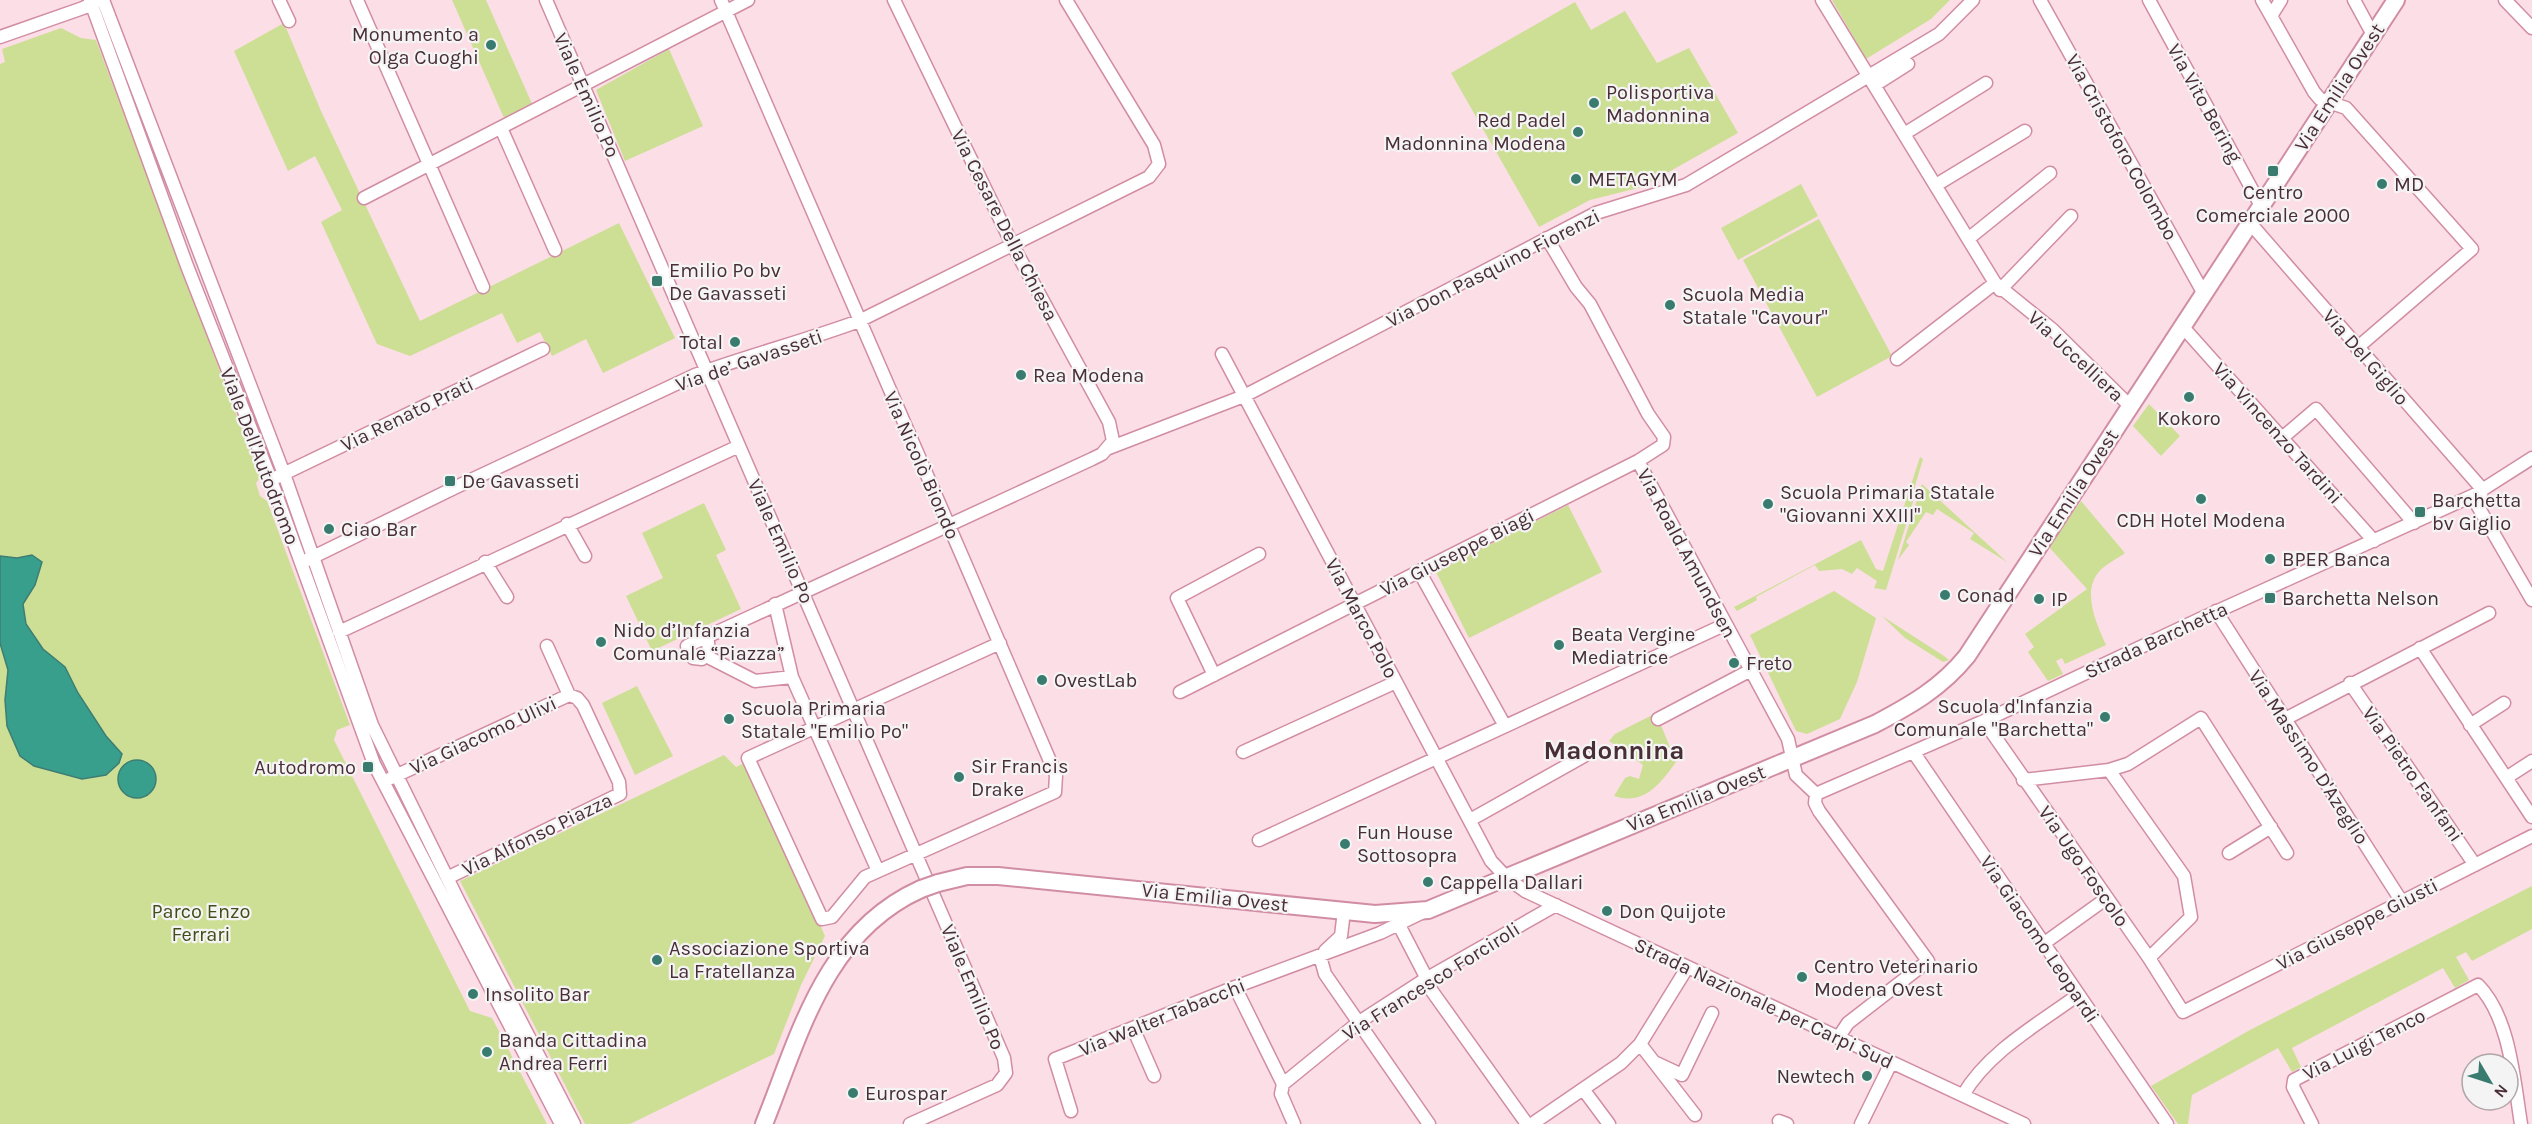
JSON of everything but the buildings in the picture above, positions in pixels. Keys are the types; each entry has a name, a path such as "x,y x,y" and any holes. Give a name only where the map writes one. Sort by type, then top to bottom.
{"main road":[{"name":"Via Emilia Ovest","path":"764,1124 820,987 839,954 874,916 894,902 921,889 938,883 979,875 1049,879 1375,914 1428,910 1875,724 1934,690 1956,670 2396,0"}],"street":[{"path":"279,0 290,21"},
{"path":"357,0 483,287"},
{"name":"Viale Emilio Po","path":"546,0 1004,1058 1006,1073 1001,1082 910,1124"},
{"path":"364,198 584,85 723,6 747,0"},
{"name":"Via Cesare Della Chiesa","path":"894,0 1012,244 1109,422 1113,441 1108,448"},
{"name":"Via de’ Gavasseti","path":"306,560 454,488 707,371 859,321 1141,182 1159,164 1154,145 1066,0"},
{"name":"Via Uccelliera","path":"1822,0 1997,287 2053,330 2130,406"},
{"path":"1872,80 1939,34 1972,0"},
{"name":"Via Cristoforo Colombo","path":"2040,0 2204,294"},
{"name":"Via Vito Bering","path":"2149,0 2261,206"},
{"path":"2262,0 2314,92 2320,99 2346,108 2472,249 2357,348"},
{"path":"2271,16 2281,0"},
{"path":"2354,0 2373,35"},
{"path":"2505,0 2532,28"},
{"path":"0,37 95,1"},
{"name":"Viale Dell'Autodromo","path":"95,1 284,474 306,560 367,728 397,776 447,878 453,905"},
{"name":"Viale Dell'Autodromo","path":"95,1 187,266 271,480 339,632 382,783 453,905 499,993 574,1124"},
{"name":"Via Nicolò Biondo","path":"723,6 1056,775 1055,792 917,855"},
{"path":"1872,80 1908,64"},
{"name":"Via Don Pasquino Fiorenzi","path":"705,638 948,523 1092,459 1108,448 1244,396 1596,213 1686,185 1872,80"},
{"path":"1905,134 1986,84"},
{"path":"501,128 555,250"},
{"path":"1936,185 2025,131"},
{"path":"1968,239 2049,173"},
{"path":"1897,359 1997,287 2071,216"},
{"name":"Via Del Giglio","path":"2250,223 2483,490"},
{"name":"Via Roald Amundsen","path":"1547,238 1576,287 1590,304 1648,414 1664,437 1664,443 1660,448 1638,461 1724,625 1788,739 1792,758"},
{"name":"Via Vincenzo Tardini","path":"2182,326 2374,541"},
{"name":"Via Renato Prati","path":"271,480 543,349"},
{"name":"Via Marco Polo","path":"1222,354 1491,861 1507,878"},
{"path":"2282,438 2316,409 2414,523"},
{"path":"339,632 485,562 739,446"},
{"name":"Via Giuseppe Biagi","path":"1180,692 1638,461"},
{"name":"Strada Barchetta","path":"1816,794 1914,753 2216,612 2414,523 2483,490 2531,461"},
{"path":"2483,490 2476,503 2532,600"},
{"path":"567,524 585,556"},
{"path":"1214,675 1177,598 1259,554"},
{"path":"485,562 507,597"},
{"path":"1419,571 1505,726"},
{"path":"775,604 792,677 878,871"},
{"name":"Via Massimo D'Azeglio","path":"2216,612 2402,902"},
{"path":"2285,719 2350,683 2489,613"},
{"path":"1259,840 1724,625"},
{"path":"706,656 710,647 705,638 687,646 687,651 693,658 706,656 755,681 792,677"},
{"path":"917,855 865,876 829,920 819,916 748,758 853,708 1000,643"},
{"name":"Via Giacomo Ulivi","path":"382,783 569,696 547,646"},
{"path":"2420,648 2532,817"},
{"path":"1658,719 1751,670"},
{"path":"1242,752 1396,682"},
{"name":"Via Pietro Fanfani","path":"2350,683 2475,865"},
{"name":"Via Alfonso Piazza","path":"447,878 620,794 620,782 583,705 577,698 569,696"},
{"path":"2470,725 2504,703"},
{"path":"2023,780 2109,770 2128,764 2201,718 2287,853"},
{"name":"Via Ugo Foscolo","path":"1984,721 2023,780 2108,898 2183,1012"},
{"name":"Via Giacomo Leopardi","path":"1914,753 2167,1124"},
{"path":"1470,820 1584,756"},
{"path":"1792,758 1796,774 1805,786 1816,794 1815,803 1819,811 1928,961 1848,1023 1838,1038"},
{"path":"2506,778 2532,761"},
{"path":"2109,770 2184,876 2191,917 2149,958"},
{"path":"2229,853 2271,827"},
{"name":"Via Giuseppe Giusti","path":"2183,1012 2532,836"},
{"name":"Strada Nazionale per Carpi Sud","path":"1507,878 1516,886 1687,968 2024,1124"},
{"path":"2043,944 2108,898"},
{"name":"Via Francesco Forciroli","path":"1283,1084 1359,1022 1425,980 1556,905"},
{"name":"Via Walter Tabacchi","path":"1071,1112 1055,1059 1399,925 1428,910"},
{"name":"Via Walter Tabacchi","path":"1320,956 1341,936 1344,911"},
{"name":"Via Walter Tabacchi","path":"1320,956 1363,935 1371,926 1375,914"},
{"path":"1399,925 1425,980 1527,1124"},
{"path":"1320,956 1325,974 1429,1124"},
{"path":"1532,1124 1621,1063 1640,1044 1687,968"},
{"name":"Via Luigi Tenco","path":"2312,1124 2293,1087 2294,1080 2478,985 2503,1027 2509,1043 2521,1124"},
{"path":"1235,987 1283,1084 1281,1094 1294,1124"},
{"name":"Viale Dell'Autodromo","path":"499,993 561,1124"},
{"path":"1963,1095 1972,1079 2016,1039 2079,995"},
{"path":"1654,1062 1682,1075 1712,1013"},
{"path":"1133,1028 1154,1076"},
{"path":"1640,1044 1695,1115"},
{"path":"1861,1124 1891,1062"},
{"path":"1583,1089 1609,1124"}],"green space":[{"path":"452,0 486,0 533,106 504,118"},
{"path":"1832,0 1950,0 1931,19 1866,59"},
{"name":"Polisportiva Madonnina","path":"1575,2 1591,30 1625,11 1657,63 1689,48 1738,133 1642,187 1590,200 1539,227 1451,73"},
{"path":"284,23 321,111 420,321 619,223 675,338 603,373 586,339 552,356 540,332 517,343 502,313 410,356 377,344 321,222 342,210 315,156 288,171 234,51"},
{"name":"Parco Enzo Ferrari","path":"61,28 81,38 96,40 260,478 256,483 260,496 267,501 350,725 337,730 334,740 470,1011 492,1018 547,1124 0,1124 0,64 5,62 2,49"},
{"path":"669,49 703,126 625,161 596,90"},
{"path":"1801,184 1818,216 1738,260 1721,228"},
{"path":"1819,219 1892,356 1817,397 1743,260"},
{"path":"2149,404 2180,436 2161,456 2133,426"},
{"path":"1920,457 1923,459 1915,486 1916,492 1886,590 1874,588 1877,581 1857,568 1852,574 1842,569 1819,571 1815,565 1756,597 1757,600 1737,611 1734,607 1861,540 1876,569 1883,571"},
{"path":"1922,484 2007,562 1970,539 1974,533 1937,509 1933,515 1926,512 1906,542 1909,545 1898,560"},
{"path":"2081,501 2125,553 2098,573 2091,590 2093,609 2106,645 2065,664 2062,658 2056,661 2063,674 2048,681 2028,652 2034,647 2025,634 2087,589 2048,546"},
{"path":"704,503 726,550 716,555 741,609 652,651 626,596 663,578 642,533"},
{"path":"1568,505 1602,572 1469,638 1436,572"},
{"path":"1834,591 1876,618 1857,682 1840,719 1807,734 1796,731 1750,635"},
{"path":"1882,616 1949,660 1943,662 1905,638"},
{"path":"637,686 673,756 635,775 602,703"},
{"path":"1656,713 1676,762 1657,785 1643,795 1634,798 1614,796 1625,778 1630,776 1639,779 1643,765 1609,741 1615,734"},
{"name":"Associazione Sportiva La Fratellanza","path":"724,755 736,767 748,761 825,936 801,985 774,1054 630,1124 585,1124 460,881"},
{"path":"2532,886 2532,929 2472,961 2466,952 2456,957 2469,980 2455,988 2443,968 2292,1048 2301,1067 2292,1072 2278,1048 2192,1095 2188,1124 2178,1124 2151,1086 2250,1030"}],"shaded area":[{"path":"32,555 42,562 35,585 23,604 26,624 43,649 65,667 78,693 106,736 122,754 119,763 106,775 82,779 34,766 20,756 7,726 5,700 8,670 0,643 0,556 17,558"},
{"path":"137,760 144,761 150,766 155,772 155,786 150,792 144,797 137,798 130,797 124,792 119,786 118,779 119,772 124,766 130,761"}],"place":[{"name":"Monumento a Olga Cuoghi","path":"491,45"},
{"name":"Polisportiva Madonnina","path":"1594,103"},
{"name":"Red Padel Madonnina Modena","path":"1578,132"},
{"name":"Centro Comerciale 2000","path":"2273,171"},
{"name":"METAGYM","path":"1576,179"},
{"name":"MD","path":"2382,184"},
{"name":"Emilio Po bv De Gavasseti","path":"657,281"},
{"name":"Scuola Media Statale \"Cavour\"","path":"1670,305"},
{"name":"Total","path":"735,342"},
{"name":"Rea Modena","path":"1021,375"},
{"name":"Kokoro","path":"2189,397"},
{"name":"De Gavasseti","path":"450,481"},
{"name":"CDH Hotel Modena","path":"2201,499"},
{"name":"Scuola Primaria Statale \"Giovanni XXIII\"","path":"1768,504"},
{"name":"Barchetta bv Giglio","path":"2420,512"},
{"name":"Ciao Bar","path":"329,529"},
{"name":"BPER Banca","path":"2270,559"},
{"name":"Conad","path":"1945,595"},
{"name":"Barchetta Nelson","path":"2270,598"},
{"name":"IP","path":"2039,599"},
{"name":"Nido d’Infanzia Comunale “Piazza”","path":"601,642"},
{"name":"Beata Vergine Mediatrice","path":"1559,645"},
{"name":"Freto","path":"1734,663"},
{"name":"OvestLab","path":"1042,680"},
{"name":"Scuola d'Infanzia Comunale \"Barchetta\"","path":"2105,717"},
{"name":"Scuola Primaria Statale \"Emilio Po\"","path":"729,719"},
{"name":"Autodromo","path":"368,767"},
{"name":"Sir Francis Drake","path":"959,777"},
{"name":"Fun House Sottosopra","path":"1345,844"},
{"name":"Cappella Dallari","path":"1428,882"},
{"name":"Don Quijote","path":"1607,911"},
{"name":"Associazione Sportiva La Fratellanza","path":"657,960"},
{"name":"Centro Veterinario Modena Ovest","path":"1802,977"},
{"name":"Insolito Bar","path":"473,994"},
{"name":"Banda Cittadina Andrea Ferri","path":"487,1052"},
{"name":"Newtech","path":"1867,1076"},
{"name":"Eurospar","path":"853,1093"}],"district":[{"name":"Madonnina","path":"1614,750"}]}
